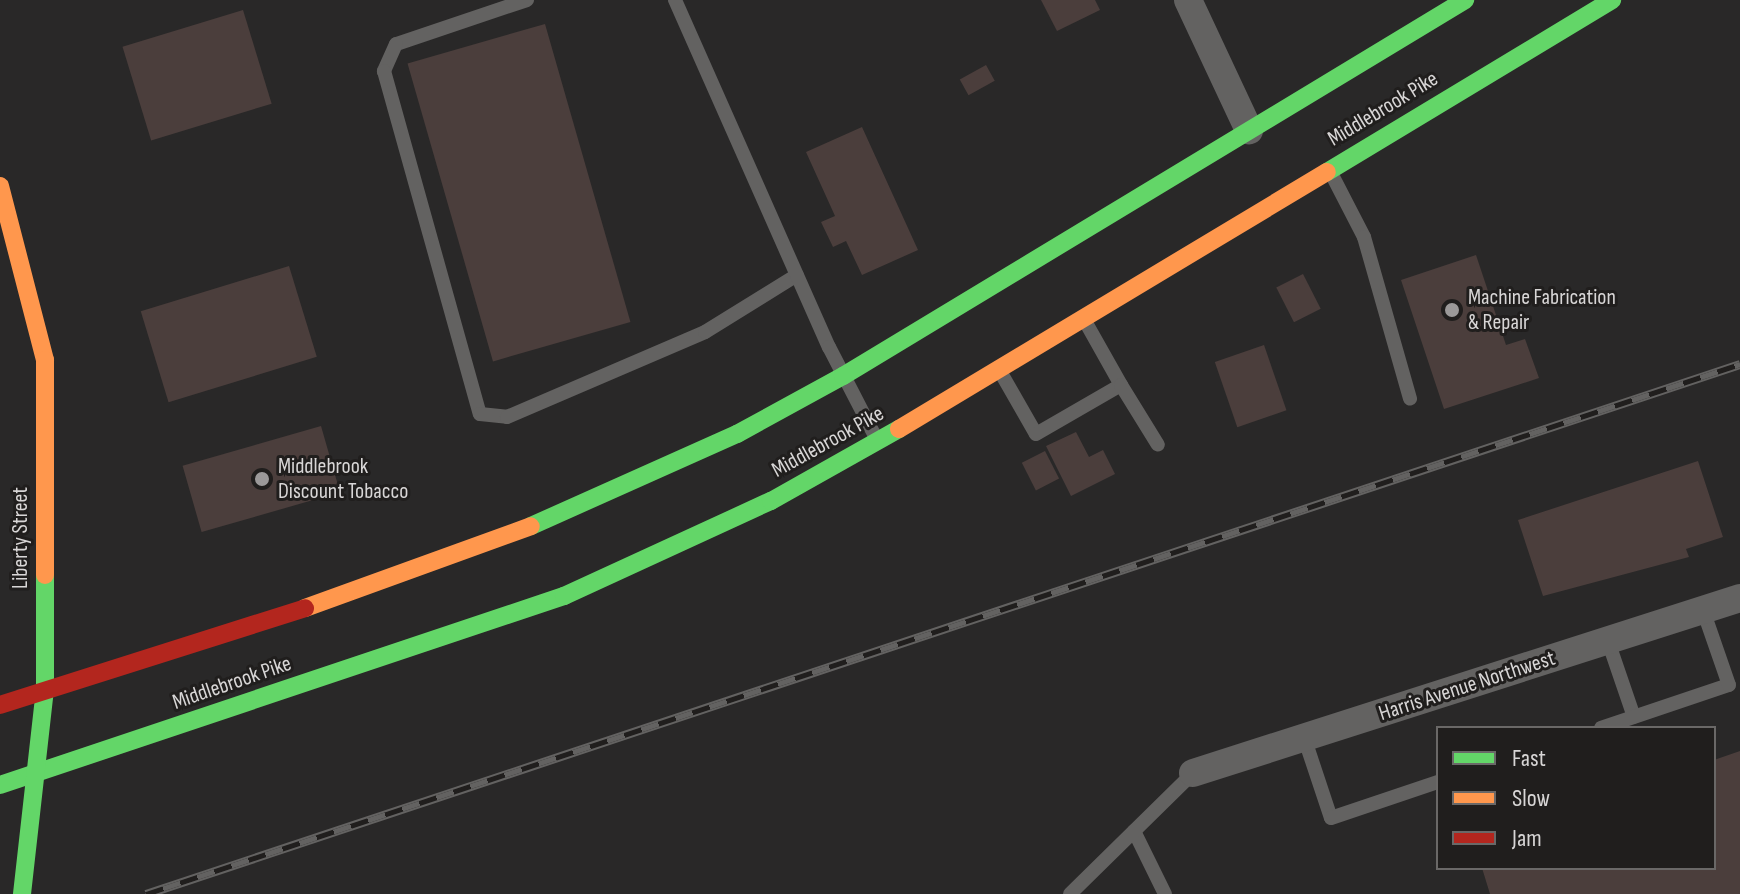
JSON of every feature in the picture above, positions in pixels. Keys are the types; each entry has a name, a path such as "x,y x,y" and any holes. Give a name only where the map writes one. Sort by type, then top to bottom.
{"main road":[{"path":"0,705 273,619 535,525 737,434 843,376 1465,0"},
{"name":"Middlebrook Pike","path":"0,785 564,596 771,501 999,370 1612,0"},
{"name":"Liberty Street","path":"0,186 45,360 45,690 22,894"}],"street":[{"path":"1188,0 1249,130"},
{"name":"Harris Avenue Northwest","path":"1193,773 1740,598"}],"lane":[{"path":"527,0 396,44 384,71 401,141 480,414 507,417 705,332 797,275"},
{"path":"675,0 843,376 878,442"},
{"path":"1329,169 1364,237 1410,399"},
{"path":"1084,318 1158,445"},
{"path":"999,370 1036,434 1121,385"},
{"path":"1607,726 1729,685 1703,610"},
{"path":"1608,641 1634,717"},
{"path":"1304,737 1331,818 1436,783"},
{"path":"1070,894 1193,773"},
{"path":"1134,831 1165,894"}],"building":[{"path":"1041,0 1095,0 1100,10 1057,31"},
{"path":"243,10 272,104 151,141 123,47"},
{"path":"545,24 630,322 493,361 408,63"},
{"path":"986,65 995,81 968,95 960,80"},
{"path":"862,127 918,250 862,275 846,241 833,247 821,222 835,216 806,152"},
{"name":"Machine Fabrication & Repair","path":"1476,255 1506,345 1525,339 1539,378 1444,409 1401,280"},
{"path":"289,266 317,357 169,402 141,311"},
{"path":"1303,274 1321,309 1294,322 1276,288"},
{"path":"1264,345 1286,410 1237,427 1215,362"},
{"name":"Middlebrook Discount Tobacco","path":"321,426 340,492 202,532 183,466"},
{"path":"1076,432 1089,457 1103,450 1115,474 1071,496 1046,446"},
{"path":"1045,451 1059,479 1036,490 1022,463"},
{"path":"1698,461 1723,537 1686,549 1689,557 1543,596 1518,520"},
{"path":"1740,751 1740,894 1490,894 1483,870 1716,870 1716,759"}],"railway":[{"path":"146,894 1740,364"}],"traffic: fast":[{"path":"531,526 737,434 843,376 1465,0"},
{"path":"1327,172 1612,0"},
{"path":"0,785 564,596 771,501 899,429"},
{"path":"22,894 45,690 45,575"}],"traffic: slow":[{"path":"899,429 1327,172"},
{"path":"0,186 45,360 45,575"},
{"path":"305,608 531,526"}],"traffic: jam":[{"path":"0,705 305,608"}],"place":[{"name":"Machine Fabrication & Repair","path":"1452,310"},
{"name":"Middlebrook Discount Tobacco","path":"262,479"}]}
